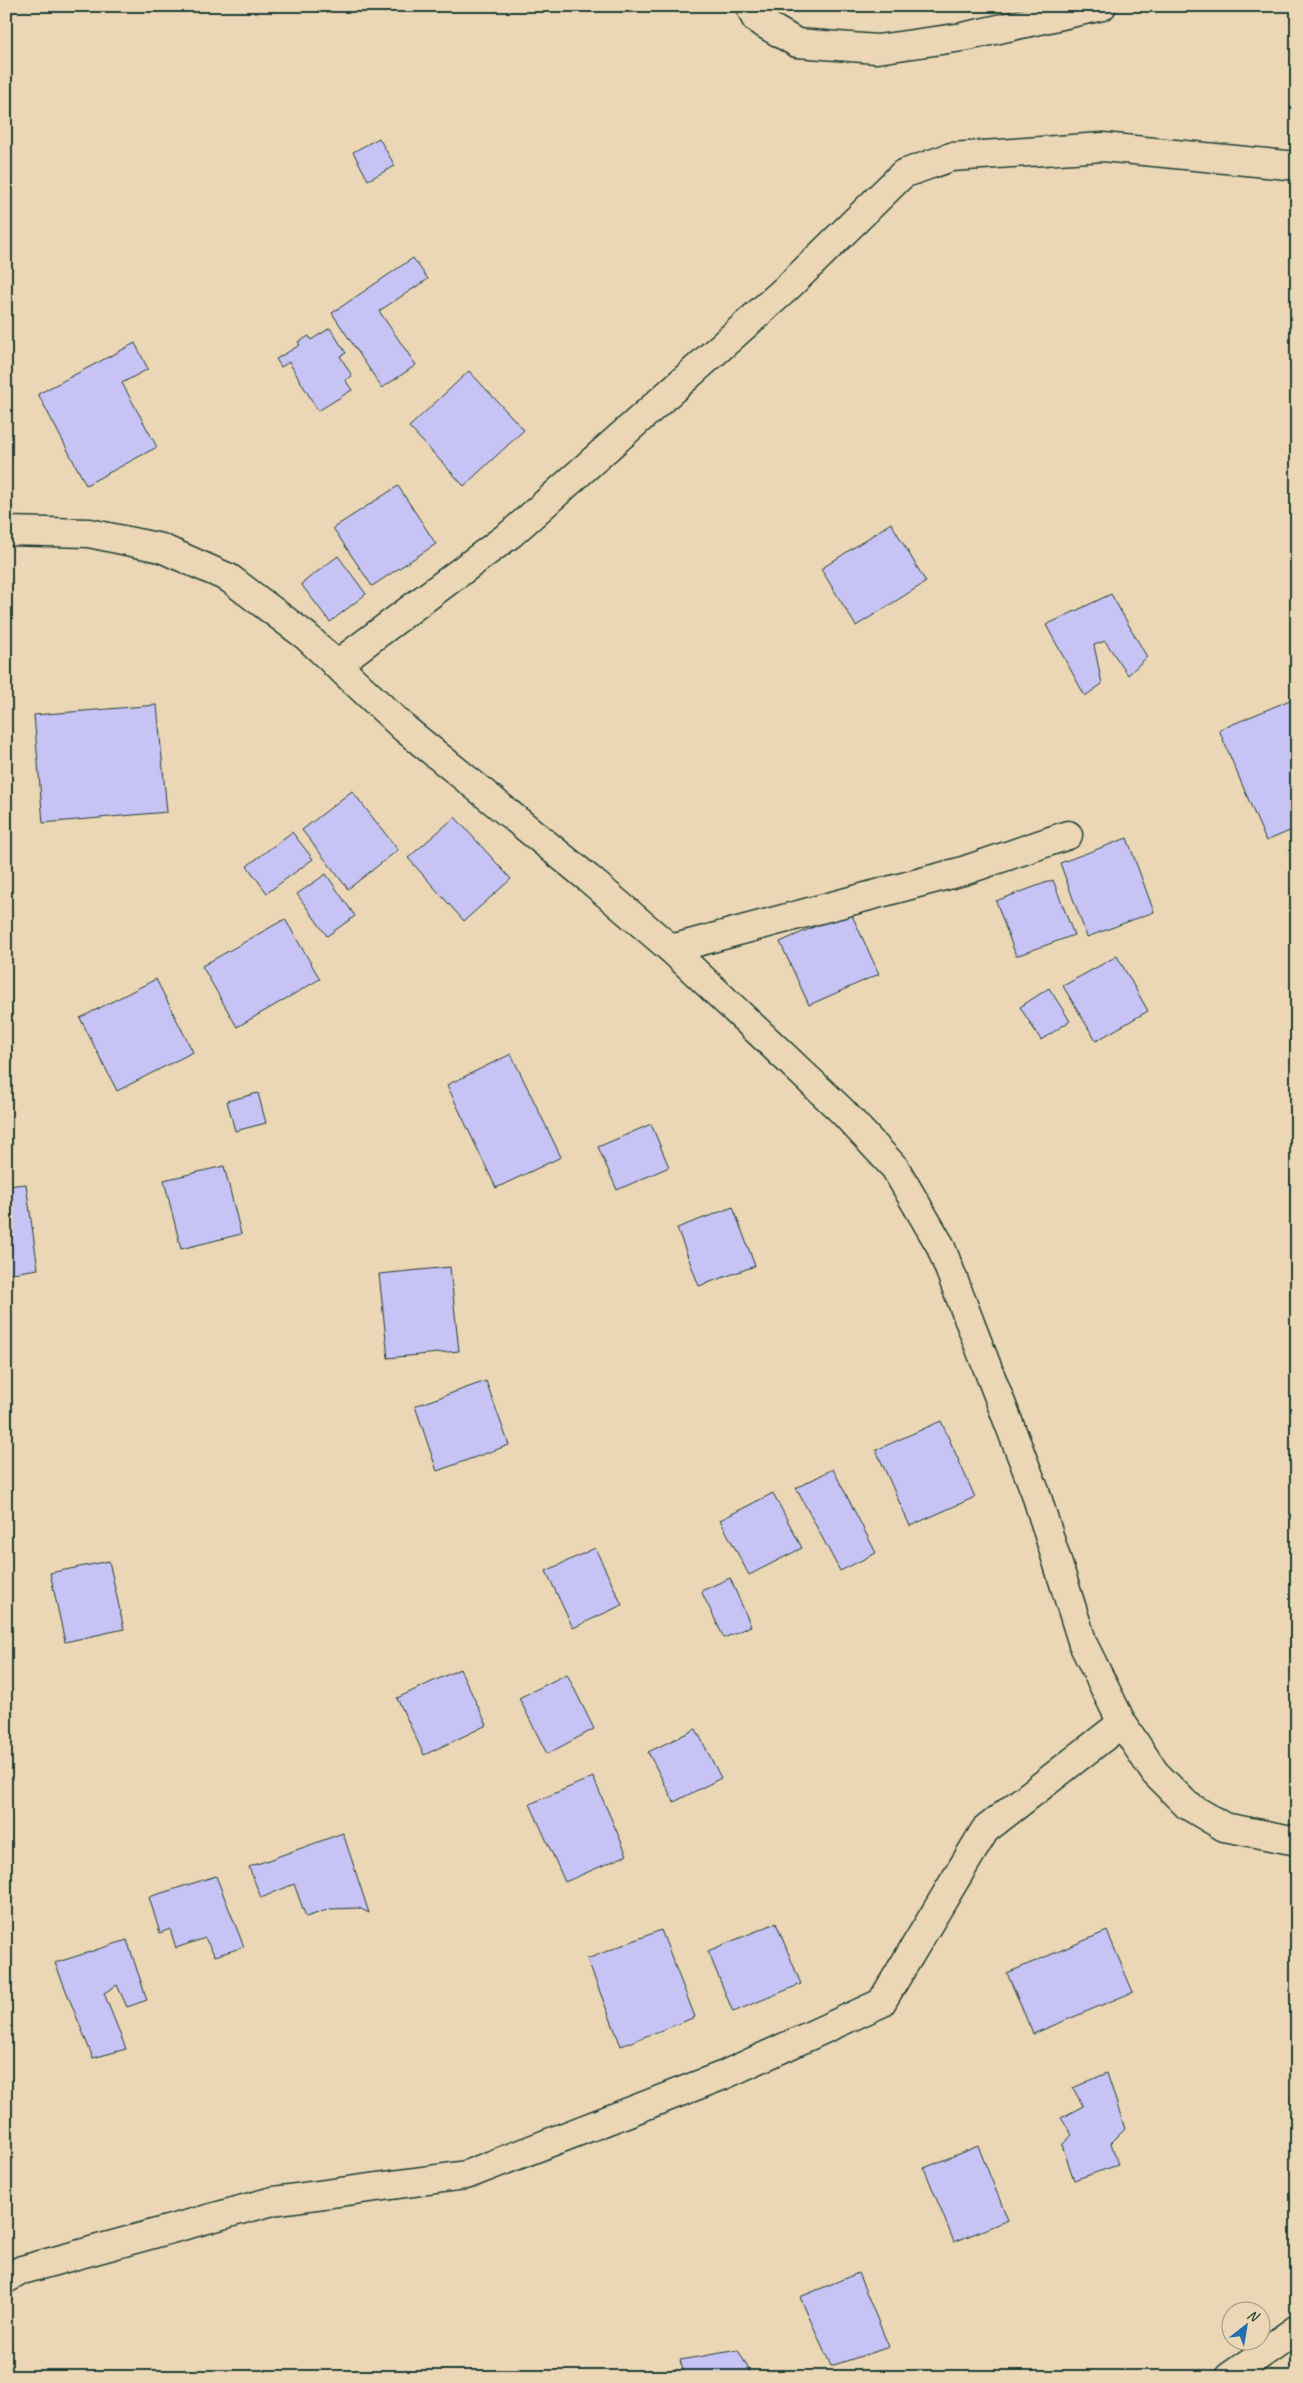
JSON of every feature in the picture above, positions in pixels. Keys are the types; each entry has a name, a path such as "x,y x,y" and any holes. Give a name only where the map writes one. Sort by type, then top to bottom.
{"street":[{"path":"750,6 756,20 796,43 877,49 963,37 1102,6"},
{"path":"336,665 512,533 789,286 903,174 951,157 1103,147 1297,166"},
{"path":"6,531 89,533 161,548 229,578 306,636 405,729 588,878 671,949 842,1111 895,1168 940,1245 1035,1491 1083,1644 1122,1723 1155,1773 1186,1805 1224,1826 1297,1841"},
{"path":"671,949 963,871 1068,835"},
{"path":"6,2279 22,2270 272,2201 466,2175 724,2075 881,2003 985,1830 1122,1723"},
{"path":"1229,2377 1297,2329"}],"building":[{"path":"379,138 395,166 368,180 353,152"},
{"path":"413,258 428,279 379,311 416,365 382,388 332,313"},
{"path":"330,328 346,353 340,356 352,376 345,380 352,390 318,411 289,362 281,367 276,359 300,345 298,342 309,336 311,340"},
{"path":"135,343 148,369 122,383 157,447 86,485 38,394"},
{"path":"469,371 524,430 464,486 409,427"},
{"path":"398,486 436,544 372,586 333,528"},
{"path":"891,523 926,582 856,626 821,569"},
{"path":"338,556 366,594 330,622 301,584"},
{"path":"1111,594 1147,657 1128,675 1105,641 1094,645 1102,684 1085,696 1046,625"},
{"path":"1297,697 1297,828 1266,841 1219,730"},
{"path":"157,705 167,812 43,823 34,715"},
{"path":"352,791 398,850 348,889 302,830"},
{"path":"455,817 511,879 464,921 408,858"},
{"path":"292,832 313,859 267,893 247,866"},
{"path":"1127,838 1154,912 1087,937 1060,863"},
{"path":"326,874 355,916 327,936 297,894"},
{"path":"1053,880 1074,935 1016,956 996,901"},
{"path":"850,911 879,974 809,1005 780,942"},
{"path":"285,919 320,979 237,1027 202,966"},
{"path":"1117,956 1148,1011 1096,1041 1063,986"},
{"path":"156,979 193,1052 117,1091 80,1018"},
{"path":"1049,988 1070,1021 1041,1040 1020,1007"},
{"path":"511,1054 561,1157 496,1188 447,1085"},
{"path":"258,1093 266,1123 235,1131 227,1101"},
{"path":"651,1124 669,1167 617,1190 598,1147"},
{"path":"224,1166 241,1234 181,1249 164,1180"},
{"path":"26,1184 38,1269 6,1274 6,1186"},
{"path":"733,1207 755,1266 699,1286 677,1228"},
{"path":"450,1267 459,1351 388,1358 379,1274"},
{"path":"486,1381 509,1445 437,1471 415,1406"},
{"path":"941,1421 975,1497 910,1526 876,1450"},
{"path":"833,1469 876,1553 840,1571 796,1488"},
{"path":"773,1493 802,1548 749,1575 720,1520"},
{"path":"595,1548 622,1605 573,1628 546,1571"},
{"path":"109,1561 124,1629 65,1642 50,1573"},
{"path":"730,1578 751,1626 724,1638 701,1591"},
{"path":"460,1669 487,1725 424,1755 397,1698"},
{"path":"567,1674 594,1729 547,1754 519,1698"},
{"path":"696,1729 721,1778 674,1802 648,1752"},
{"path":"593,1777 627,1855 565,1882 530,1804"},
{"path":"343,1833 369,1913 359,1908 330,1909 306,1917 294,1884 261,1898 249,1867"},
{"path":"216,1876 244,1947 215,1956 205,1938 176,1948 170,1929 160,1933 149,1897"},
{"path":"776,1923 801,1984 733,2012 708,1951"},
{"path":"661,1930 695,2017 621,2046 587,1959"},
{"path":"1107,1931 1133,1992 1033,2034 1007,1973"},
{"path":"127,1940 147,2000 127,2007 117,1985 104,1993 126,2049 93,2058 55,1963"},
{"path":"1107,2073 1125,2129 1111,2143 1118,2165 1074,2180 1062,2145 1072,2135 1061,2118 1083,2106 1073,2088"},
{"path":"978,2146 1008,2220 954,2242 924,2168"},
{"path":"858,2273 889,2347 831,2366 800,2297"},
{"path":"738,2350 753,2377 685,2377 680,2360"}]}
